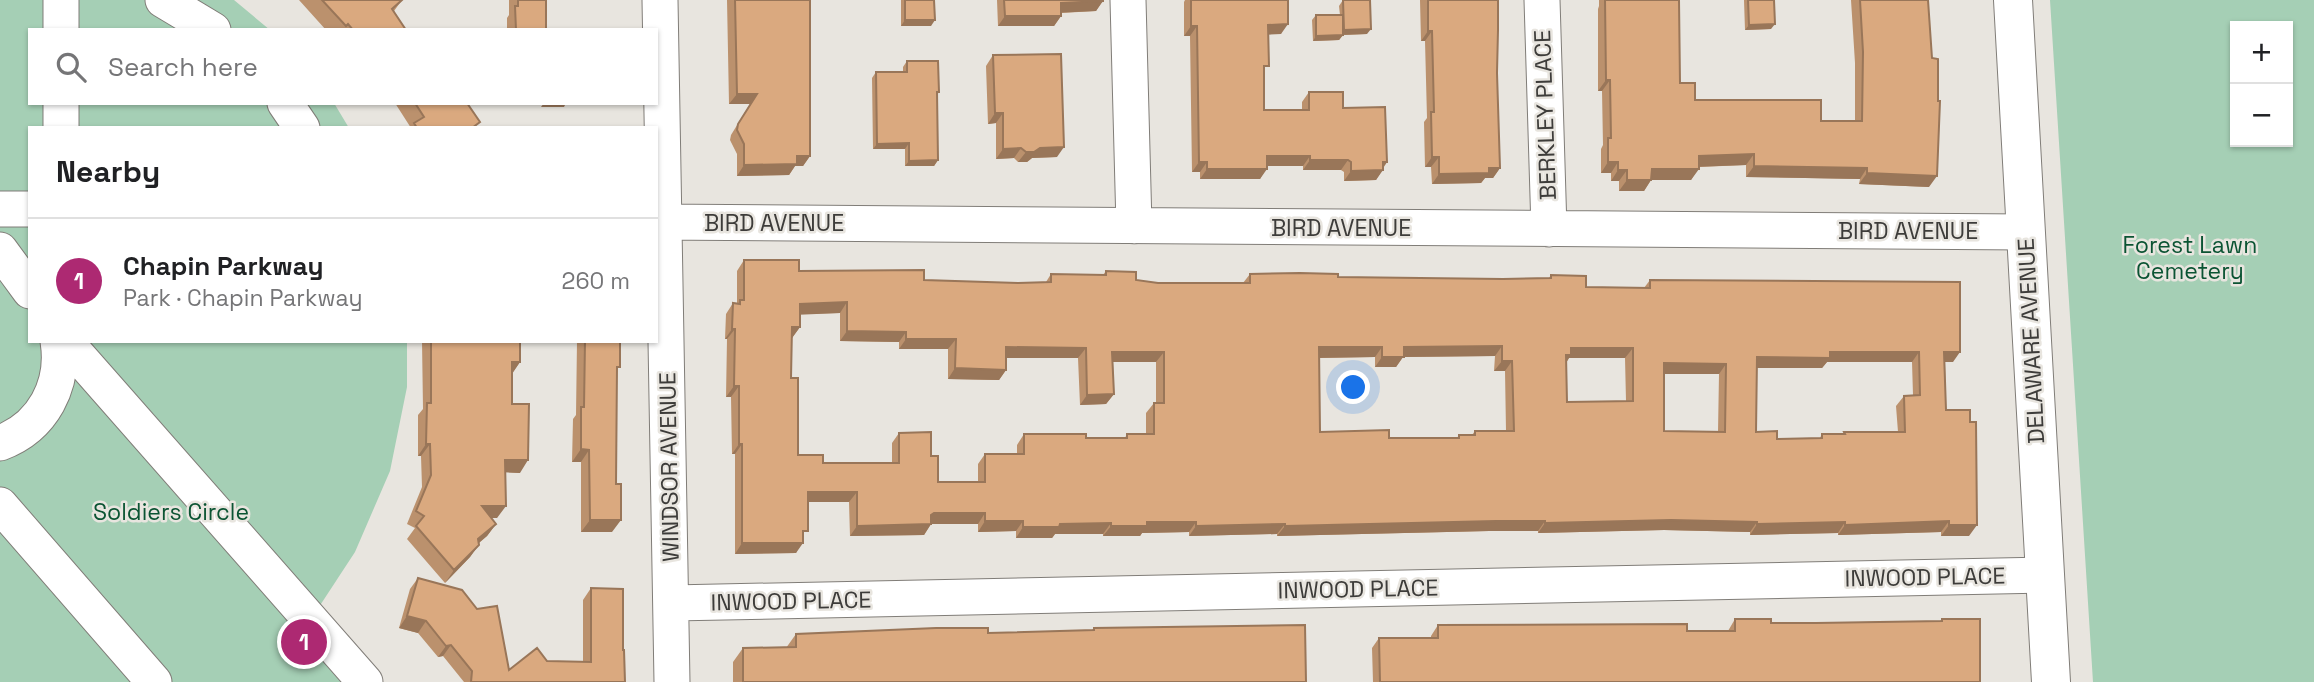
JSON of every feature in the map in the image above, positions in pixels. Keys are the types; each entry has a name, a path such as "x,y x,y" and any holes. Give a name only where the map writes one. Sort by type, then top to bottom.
{"main road":[{"name":"DELAWARE AVENUE","path":"2013,0 2051,682"}],"street":[{"path":"61,0 61,28"},
{"path":"163,0 210,28"},
{"name":"WINDSOR AVENUE","path":"660,0 660,222 672,682"},
{"path":"1128,0 1133,226"},
{"name":"BERKLEY PLACE","path":"1542,0 1549,229"},
{"path":"61,105 61,126"},
{"path":"286,105 301,126"},
{"path":"0,209 28,209"},
{"name":"BIRD AVENUE","path":"660,222 2026,232"},
{"path":"0,250 28,289"},
{"path":"0,275 28,291"},
{"path":"0,443 21,433 32,424 48,403 60,363 58,343"},
{"path":"67,343 365,682"},
{"path":"0,505 153,682"},
{"name":"INWOOD PLACE","path":"671,603 2044,575"}],"green space":[{"name":"Soldiers Circle","path":"0,0 234,0 268,28 28,28 28,105 335,105 348,126 28,126 28,343 407,343 407,387 390,471 355,552 317,610 354,682 0,682"},
{"name":"Forest Lawn Cemetery","path":"2050,0 2314,0 2314,682 2093,682"}],"building":[{"path":"322,0 402,0 392,9 405,28 346,26"},
{"path":"518,0 546,0 546,28 516,28 515,6 518,6"},
{"path":"735,0 810,0 810,156 797,156 797,164 744,165 744,144 737,130 738,124 757,94 737,94"},
{"path":"905,0 934,0 935,20 905,20"},
{"path":"1004,0 1103,1 1061,3 1061,16 1005,16"},
{"path":"1191,0 1288,0 1288,24 1268,25 1269,66 1264,66 1264,110 1309,110 1309,92 1343,92 1343,108 1385,107 1387,162 1383,162 1383,170 1351,171 1351,162 1348,160 1310,160 1310,156 1267,156 1267,169 1207,169 1207,162 1199,162 1197,26 1191,26"},
{"path":"1343,0 1370,0 1371,29 1344,30"},
{"path":"1428,0 1498,0 1500,168 1489,168 1489,173 1439,174 1439,157 1432,157 1432,31 1428,31"},
{"path":"1605,0 1679,0 1680,83 1695,83 1695,100 1821,100 1821,121 1862,121 1863,52 1860,0 1928,0 1932,58 1938,59 1940,101 1937,176 1867,173 1867,168 1754,166 1754,154 1699,156 1699,169 1652,169 1651,180 1627,180 1627,170 1618,170 1618,162 1608,162 1608,138 1611,138 1610,80 1606,80"},
{"path":"1748,0 1774,0 1775,24 1749,25"},
{"path":"1316,15 1343,15 1343,35 1316,36"},
{"path":"1061,54 1064,147 1040,148 1034,152 1026,152 1021,148 1003,149 1003,113 995,113 993,55"},
{"path":"907,61 938,61 938,160 909,161 909,143 877,144 876,72 907,72"},
{"path":"416,105 468,105 480,122 475,126 416,126 414,123 424,117"},
{"path":"744,260 799,260 799,271 924,270 924,280 1018,283 1051,282 1051,274 1106,275 1106,271 1136,272 1136,280 1158,283 1250,283 1250,274 1300,273 1338,274 1338,277 1503,279 1551,278 1551,275 1586,276 1586,287 1650,288 1650,280 1960,282 1960,352 1944,352 1946,410 1970,410 1970,422 1976,422 1977,525 1949,525 1949,521 1845,525 1845,522 1757,524 1671,520 1285,526 1196,526 1196,522 1147,522 1147,526 1111,526 1111,523 1023,527 1023,521 985,521 985,513 934,513 931,515 931,524 857,526 857,492 808,492 808,531 803,531 803,543 742,543 742,444 739,444 739,386 734,386 735,329 732,329 733,303 740,304 740,300 744,300","holes":["847,302 847,331 906,332 906,339 956,339 955,368 1006,370 1006,347 1086,348 1087,395 1114,394 1112,352 1164,352 1164,403 1154,403 1154,434 1127,434 1127,438 1086,438 1086,434 1024,434 1024,454 985,454 985,482 938,482 938,456 931,456 931,432 899,433 899,463 823,463 823,455 798,455 798,378 791,378 792,327 800,327 800,304","1502,346 1502,361 1512,361 1514,431 1475,431 1475,435 1459,435 1459,438 1389,438 1389,430 1320,432 1319,347 1382,347 1382,357 1404,357 1404,347","1571,348 1633,348 1633,401 1567,402 1566,355 1571,355","1830,352 1919,352 1920,395 1904,396 1905,432 1844,432 1845,434 1822,434 1822,438 1777,439 1777,431 1756,432 1757,357 1830,358","1664,363 1726,364 1725,432 1664,431"]},
{"path":"431,343 520,343 520,362 512,362 512,404 529,404 528,460 505,460 506,506 482,506 496,524 478,539 479,545 454,570 416,526 424,516 416,511 431,475 430,444 426,444 427,403 431,403"},
{"path":"585,343 620,343 620,367 617,367 616,484 621,484 621,520 590,520 589,450 581,449 581,407 584,407"},
{"path":"418,578 462,590 477,609 497,606 509,670 537,648 547,661 591,662 591,588 623,589 625,682 471,682 472,671 451,645 446,646 426,621 407,616"},
{"path":"1735,619 1771,619 1771,623 1816,623 1980,619 1980,682 1380,682 1379,638 1438,638 1438,625 1687,624 1687,631 1735,631"},
{"path":"1305,625 1306,682 743,682 743,648 796,647 796,634 936,628 988,628 988,633 1094,628"}],"place":[{"name":"Chapin Parkway","path":"304,642"}]}
